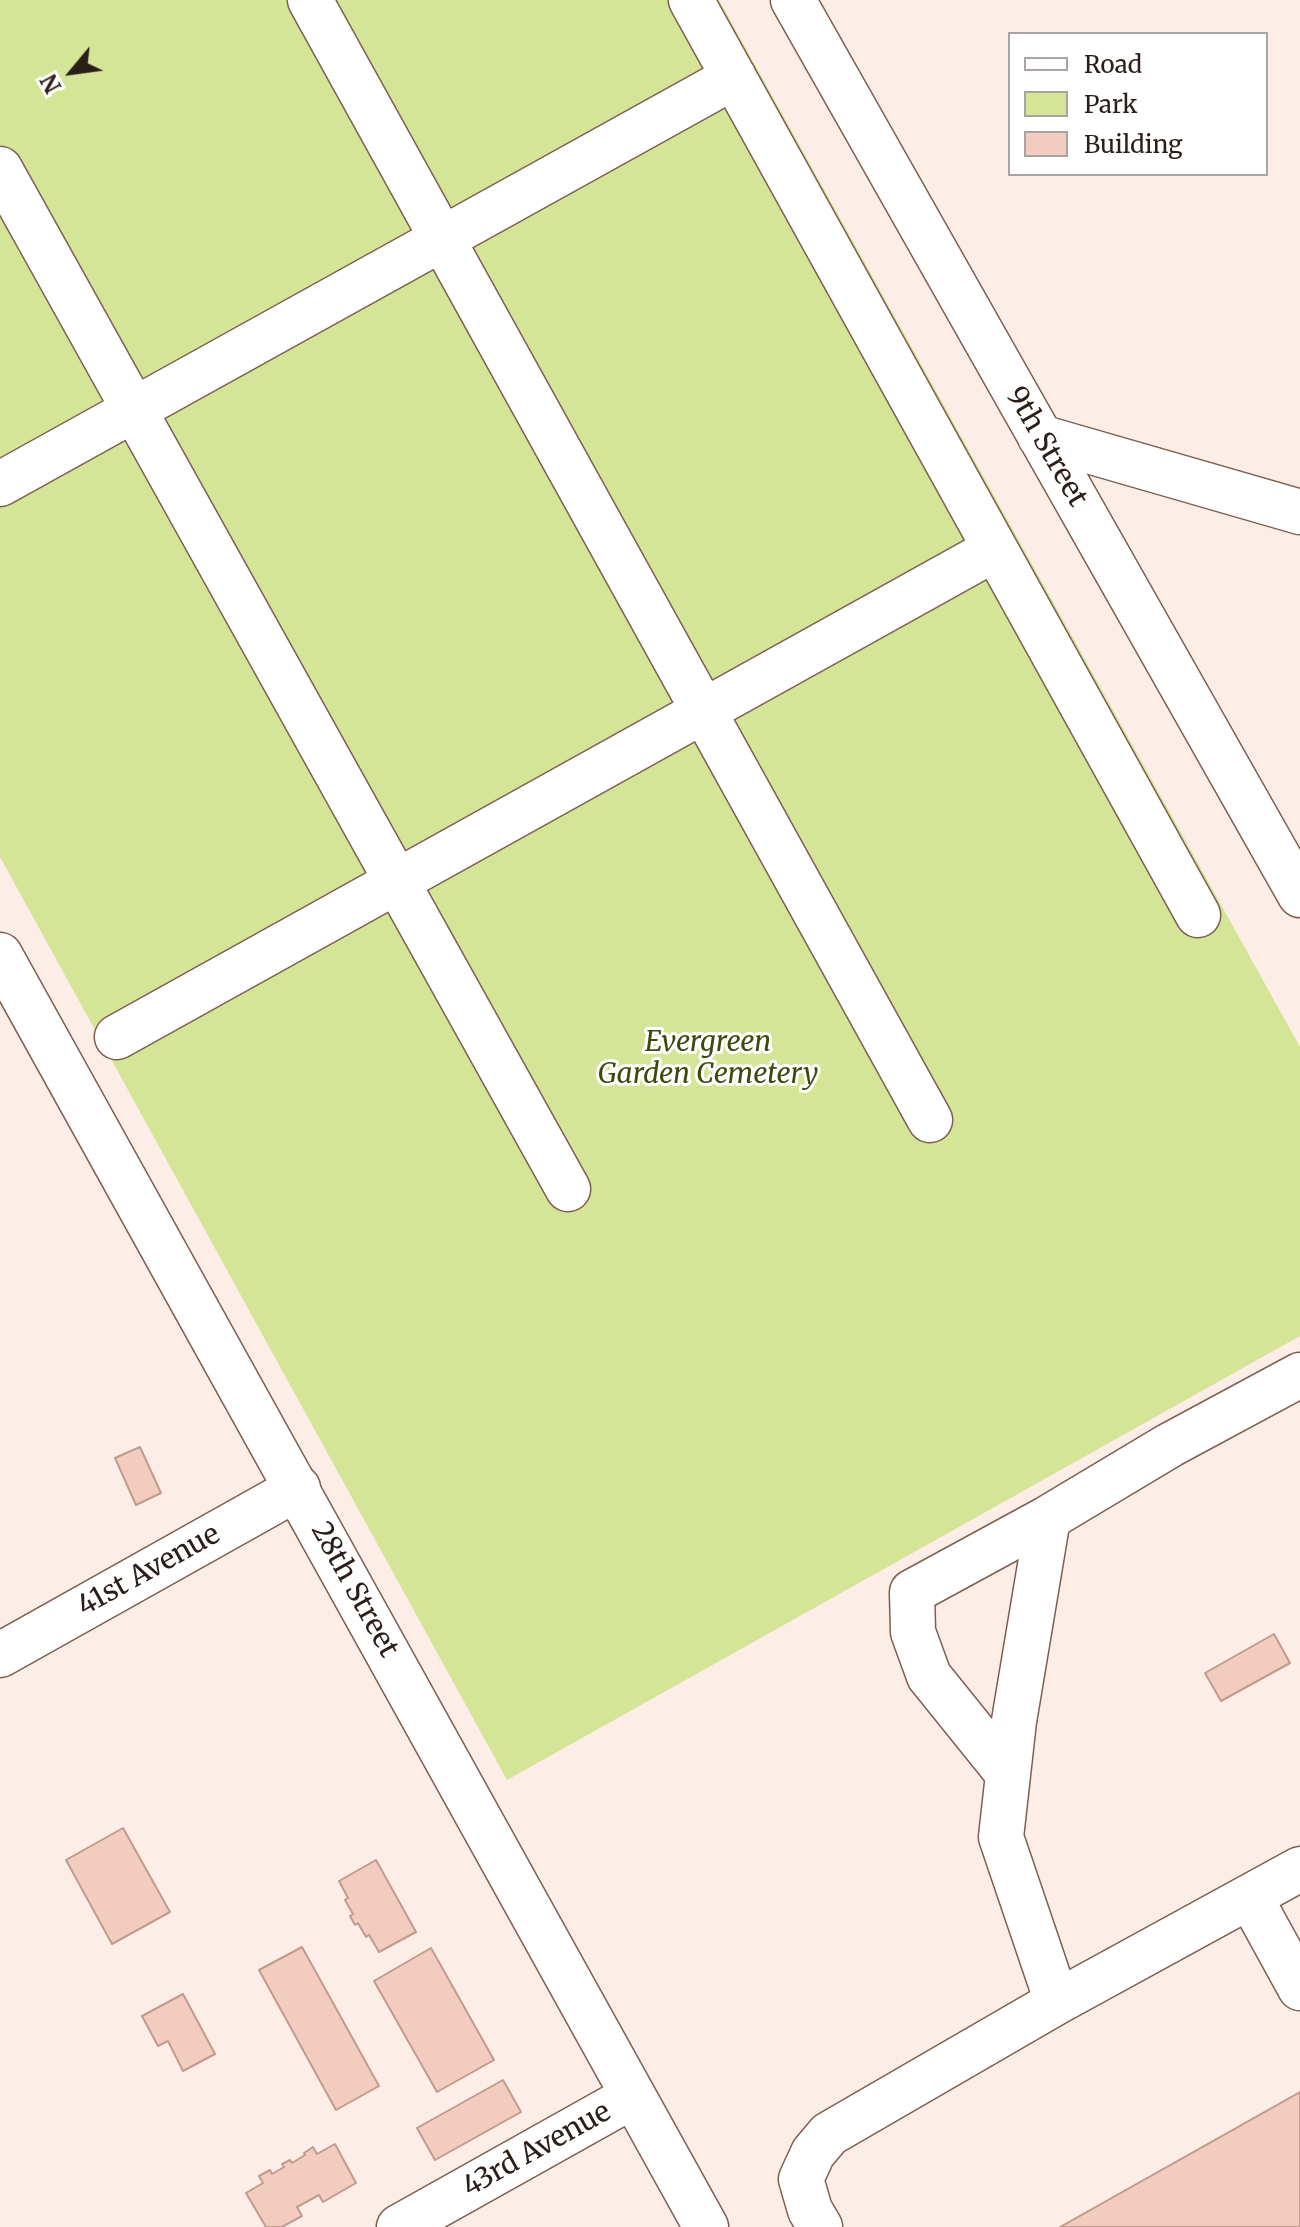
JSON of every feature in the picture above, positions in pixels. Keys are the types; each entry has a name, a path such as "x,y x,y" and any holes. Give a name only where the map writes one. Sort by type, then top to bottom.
{"street":[{"path":"310,0 930,1120"},
{"path":"691,0 1198,915"},
{"name":"9th Street","path":"793,0 1300,895"},
{"path":"0,484 734,77"},
{"path":"0,169 568,1189"},
{"path":"1040,437 1300,512"},
{"path":"117,1037 995,549"},
{"name":"28th Street","path":"0,955 706,2227"},
{"path":"1008,1774 929,1676 913,1632 912,1592 1300,1375"},
{"name":"41st Avenue","path":"0,1655 298,1488"},
{"path":"1048,1518 1014,1721 1001,1837 1057,2002"},
{"path":"820,2227 810,2210 801,2179 813,2153 829,2134 1057,2002 1300,1869"},
{"path":"1250,1897 1300,1988"},
{"name":"43rd Avenue","path":"399,2227 633,2096"}],"green space":[{"name":"Evergreen Garden Cemetery","path":"0,0 719,0 1300,1047 1300,1336 507,1780 0,857"}],"building":[{"path":"140,1447 161,1493 136,1505 115,1458"},
{"path":"1274,1634 1290,1663 1221,1701 1205,1673"},
{"path":"123,1828 170,1912 112,1944 66,1860"},
{"path":"376,1860 416,1932 379,1952 369,1935 366,1937 358,1923 355,1925 345,1900 348,1898 339,1881"},
{"path":"302,1947 379,2086 336,2110 259,1970"},
{"path":"431,1948 494,2060 437,2092 374,1981"},
{"path":"183,1994 215,2054 183,2071 168,2041 158,2046 142,2016"},
{"path":"503,2080 521,2112 435,2160 417,2128"},
{"path":"1300,2092 1300,2227 1060,2227"},
{"path":"335,2144 356,2183 323,2202 319,2195 297,2207 302,2216 282,2227 266,2227 246,2193 263,2183 259,2176 270,2170 272,2174 284,2167 282,2164 290,2160 292,2163 313,2147 317,2154"}]}
